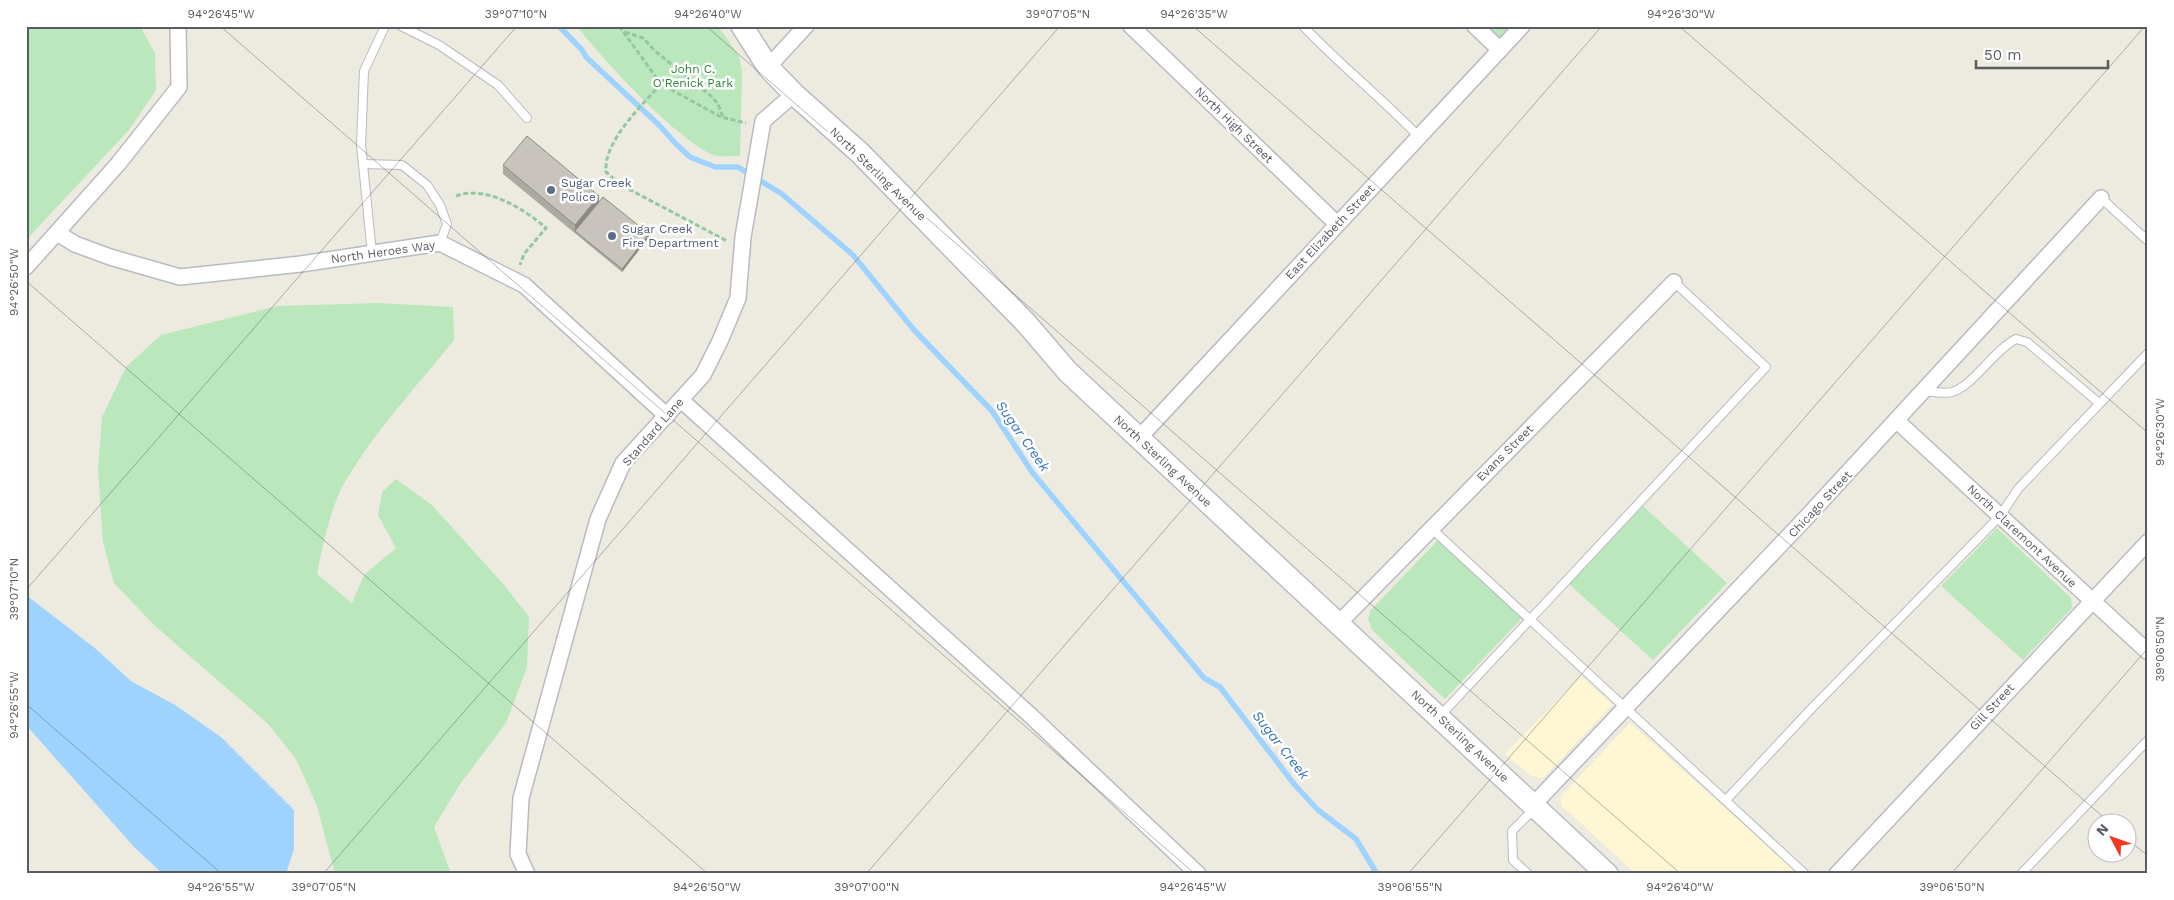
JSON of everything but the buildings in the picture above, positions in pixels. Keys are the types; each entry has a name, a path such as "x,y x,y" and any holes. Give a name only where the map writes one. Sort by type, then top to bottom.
{"main road":[{"name":"North Sterling Avenue","path":"742,26 768,67 794,94 860,153 1026,324 1068,372 1607,874"}],"street":[{"path":"26,267 118,164 179,87 178,26"},
{"path":"768,67 806,26"},
{"name":"North High Street","path":"1131,26 1338,224"},
{"path":"1475,26 1500,50"},
{"name":"East Elizabeth Street","path":"1139,438 1522,26"},
{"name":"Standard Lane","path":"527,874 518,854 521,798 598,519 623,463 703,375 738,298 743,237 763,121 794,94"},
{"name":"Chicago Street","path":"1534,806 1897,421 2101,198"},
{"name":"North Heroes Way","path":"57,233 75,244 110,257 180,277 440,244 524,285 667,416"},
{"name":"Evans Street","path":"1338,624 1674,282"},
{"path":"681,400 1030,716 1198,874"},
{"name":"North Claremont Avenue","path":"1897,421 2148,652"},
{"name":"Gill Street","path":"1837,874 2148,542"}],"lane":[{"path":"372,254 361,145 364,71 385,26"},
{"path":"401,26 439,45 498,85 527,118"},
{"path":"1303,26 1331,55 1370,88 1419,137"},
{"path":"363,164 402,165 427,184 440,205 447,224 440,244"},
{"path":"2101,198 2148,241"},
{"path":"1439,717 1766,367 1674,282"},
{"path":"1924,391 1949,393 1960,389 2004,345 2016,339 2027,342 2100,403"},
{"path":"1726,800 1817,702 2000,516 2018,490 2148,353"},
{"path":"1431,528 1805,874"},
{"path":"2021,874 2148,740"},
{"path":"1528,874 1513,860 1512,830 1534,806"}],"path":[{"path":"619,26 661,84 723,117 746,123"},
{"path":"625,32 643,38 655,51 705,91 718,104 723,117"},
{"path":"661,84 616,138 606,164 606,172 610,178 728,242"},
{"path":"456,196 466,192 484,193 520,210 546,228 524,254 520,265"}],"shaded area":[{"path":"1581,676 1612,705 1543,778 1531,776 1505,754"},
{"path":"1630,723 1799,874 1636,874 1561,805 1561,796"}],"green space":[{"path":"26,26 140,26 155,53 156,90 129,130 26,240"},
{"name":"John C. O'Renick Park","path":"577,26 718,26 739,56 742,71 740,156 717,156 684,137 622,78"},
{"path":"1475,26 1522,26 1500,50"},
{"path":"378,303 453,307 454,340 369,445 345,482 331,514 317,574 352,603 364,575 396,548 378,515 382,492 396,479 432,505 504,585 529,617 527,667 506,723 460,784 434,827 451,874 335,874 317,806 296,759 268,724 154,625 114,583 103,542 98,469 102,417 126,367 161,335 278,306"},
{"path":"1643,506 1727,583 1653,660 1569,584"},
{"path":"1997,528 2071,598 2072,608 2023,660 1941,586"},
{"path":"1440,538 1523,617 1445,699 1372,630 1368,619 1371,610"}],"water":[{"path":"26,595 96,649 131,681 175,705 221,737 294,810 294,849 286,874 163,874 134,847 26,725"}],"waterway":[{"name":"Sugar Creek","path":"559,26 582,50 586,57 659,125 690,157 715,167 738,167 782,194 853,255 914,330 992,411 1032,472 1204,678 1220,687 1294,784 1318,810 1356,839 1377,874"}],"place":[{"name":"Sugar Creek Police","path":"551,190"},
{"name":"Sugar Creek Fire Department","path":"612,236"}]}
